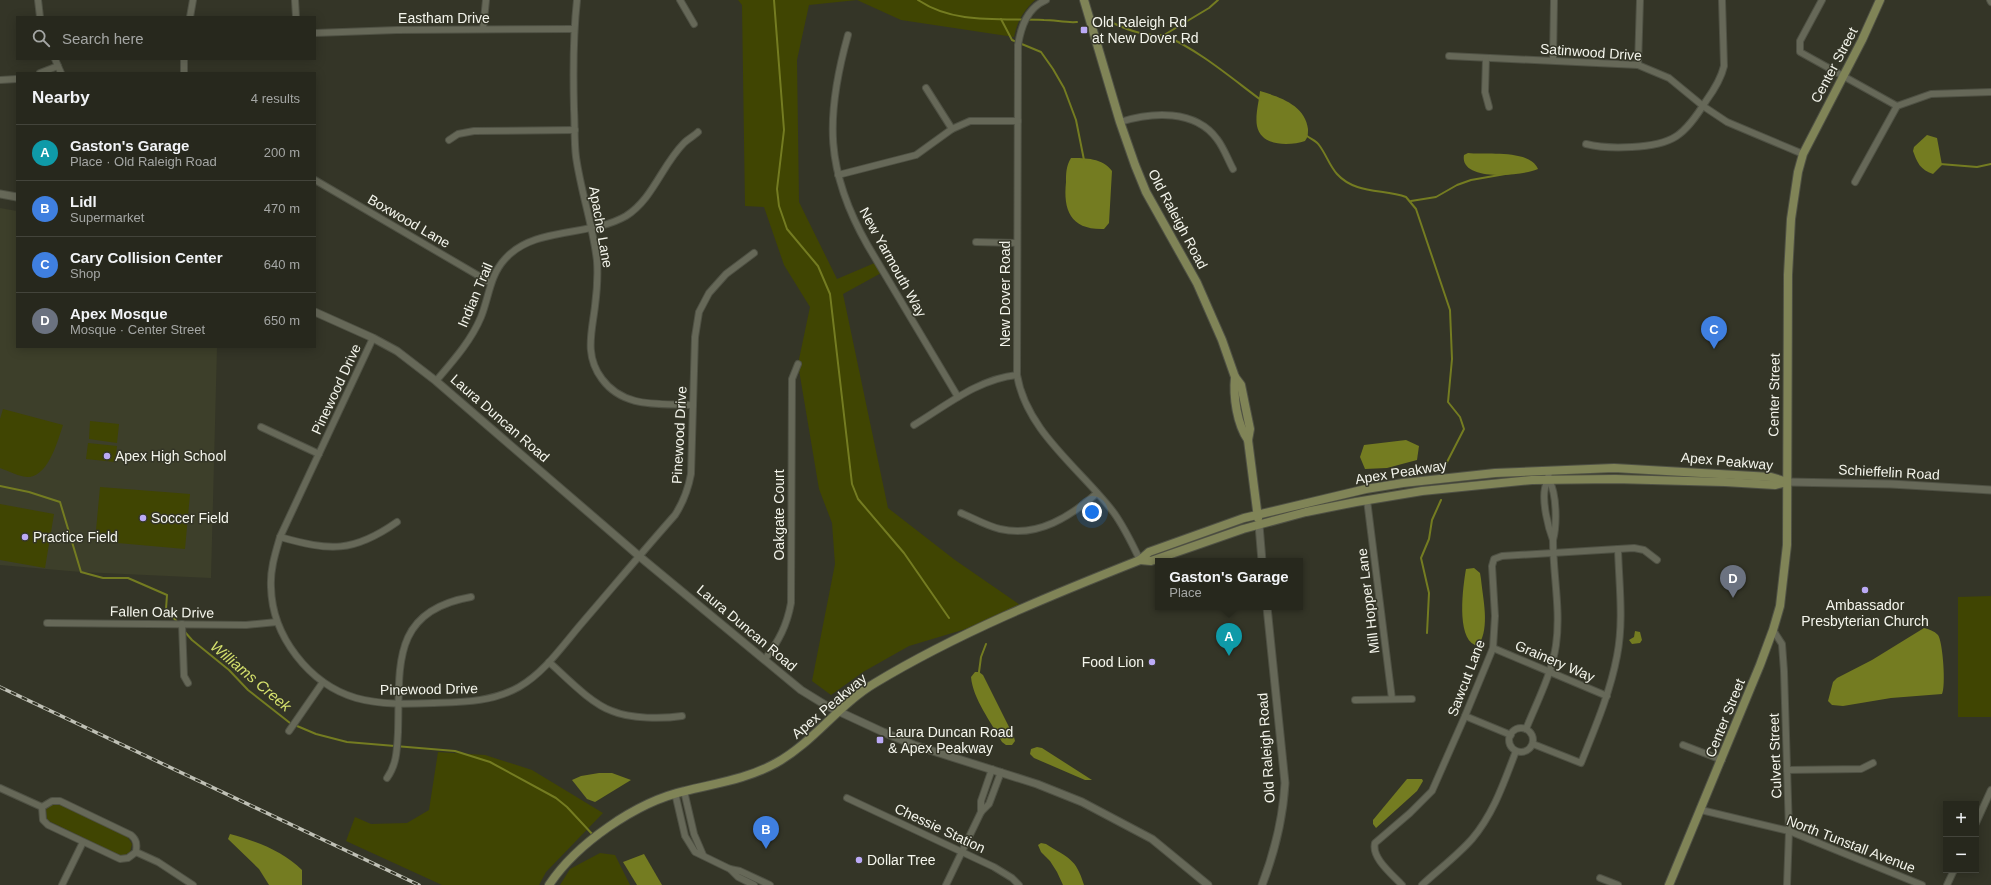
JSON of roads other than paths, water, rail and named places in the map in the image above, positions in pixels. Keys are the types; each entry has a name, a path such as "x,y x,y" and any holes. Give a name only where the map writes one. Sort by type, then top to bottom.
{"main road":[{"name":"Old Raleigh Road","path":"1084,0 1120,122 1146,192 1197,283 1219,333 1235,377 1234,388 1241,430 1248,440 1259,525"},
{"name":"Center Street","path":"1669,885 1722,760 1774,630 1784,582 1788,531 1787,482 1790,232 1794,193 1803,154 1862,40 1880,0"},
{"name":"Apex Peakway","path":"549,885 572,857 598,835 632,812 675,793 729,782 750,775 778,762 815,735 838,712 874,684 957,639 1009,614 1140,560 1149,552 1217,526 1257,514 1366,489 1495,472 1614,468 1771,476 1787,482"},
{"name":"Apex Peakway","path":"1160,558 1259,525 1313,510 1422,491 1477,485 1549,480 1615,479 1775,485 1787,482"},
{"name":"Apex Peakway","path":"1140,560 1151,561 1155,560"}],"street":[{"path":"38,0 40,16"},
{"path":"190,16 193,0"},
{"path":"295,0 296,16"},
{"path":"483,29 486,0"},
{"name":"Apache Lane","path":"578,0 574,29 576,156 596,259 598,282 590,345 595,368 611,390 625,398 636,402 693,405"},
{"path":"680,0 694,24"},
{"name":"New Dover Road","path":"1046,0 1033,9 1023,25 1018,46 1017,375 1025,404 1040,428 1122,524 1140,560"},
{"path":"1553,60 1554,0"},
{"path":"1638,64 1640,0"},
{"path":"1586,144 1600,147 1656,145 1664,143 1684,131 1718,84 1724,66 1722,0"},
{"path":"1822,0 1800,41 1799,49 1803,54 1897,106"},
{"name":"Eastham Drive","path":"316,33 483,29 574,29"},
{"name":"New Yarmouth Way","path":"848,35 840,61 832,112 832,140 838,176 844,198 856,225 958,398"},
{"name":"Satinwood Drive","path":"1449,56 1638,64 1669,78 1703,106 1740,129 1803,154"},
{"path":"1486,58 1485,92 1489,107"},
{"path":"55,60 61,72"},
{"path":"184,60 184,72"},
{"path":"43,72 58,66"},
{"path":"0,80 16,79"},
{"path":"926,88 952,129"},
{"path":"1855,182 1897,106 1931,94 1991,92"},
{"path":"1120,122 1143,116 1154,115 1184,117 1199,123 1219,140 1233,169"},
{"path":"838,176 916,155 952,129 970,122 1018,121"},
{"path":"449,140 458,134 474,131 575,130"},
{"name":"Indian Trail","path":"436,381 474,331 481,316 497,268 504,259 522,244 619,219 636,209 651,191 684,143 698,132"},
{"name":"Boxwood Lane","path":"316,181 491,283"},
{"path":"0,194 16,197"},
{"path":"976,242 1017,243"},
{"name":"Pinewood Drive","path":"373,338 280,537 274,556 271,577 272,599 277,622 295,654 323,682 354,697 377,702 399,704 474,702 497,697 520,686 549,662 675,515 688,490 695,337 699,312 709,293 726,274 754,253"},
{"name":"Laura Duncan Road","path":"316,312 373,338 397,351 436,381 639,556 801,690 838,712 914,745 992,769 1066,795 1139,831 1162,847 1208,885"},
{"name":"Oakgate Court","path":"765,659 786,626 791,602 792,379 798,364"},
{"path":"914,425 978,384 1002,376 1017,375"},
{"path":"261,427 319,454"},
{"path":"1526,729 1554,658 1557,631 1553,553 1555,528 1553,488 1549,480 1549,470"},
{"name":"Schieffelin Road","path":"1787,482 1891,484 1991,490"},
{"path":"960,513 1001,530 1032,529 1052,525 1062,520 1097,493"},
{"name":"Mill Hopper Lane","path":"1367,500 1392,699"},
{"path":"280,537 313,546 335,547 359,543 371,538 397,522"},
{"name":"Old Raleigh Road","path":"1259,525 1262,558"},
{"name":"Sawcut Lane","path":"1402,885 1376,856 1374,848 1375,843 1432,791 1465,716 1493,648 1495,616 1492,566 1494,559 1499,556 1634,548 1644,550 1657,560"},
{"path":"1533,744 1581,763 1611,684 1620,639 1621,612 1618,549"},
{"path":"387,778 394,767 399,704 400,659 405,644 414,628 434,609 455,600 471,597"},
{"name":"Old Raleigh Road","path":"1262,885 1278,838 1284,808 1285,783 1267,610"},
{"name":"Fallen Oak Drive","path":"47,623 246,625 277,622"},
{"path":"182,624 184,676 188,683"},
{"name":"Culvert Street","path":"1774,630 1782,644 1783,656 1789,831 1787,885"},
{"name":"Grainery Way","path":"1493,648 1607,696"},
{"path":"549,662 598,704 612,712 667,718 682,716"},
{"path":"289,731 323,682"},
{"path":"1355,700 1412,698"},
{"path":"1465,716 1511,734"},
{"path":"1519,728 1526,729 1533,737 1533,744 1526,752 1516,751 1509,742 1511,734 1519,728"},
{"path":"1683,745 1722,760"},
{"path":"1422,885 1465,846 1482,825 1497,799 1516,751"},
{"path":"1787,770 1861,769 1873,763"},
{"path":"981,812 982,801 992,769"},
{"path":"946,885 981,812 989,804 1001,772"},
{"path":"0,788 42,807"},
{"path":"1979,816 1991,790"},
{"path":"684,791 694,834 703,855"},
{"path":"675,793 685,836 695,852 730,869 740,871 770,885"},
{"name":"Chessie Station","path":"847,798 1005,872 1019,885"},
{"path":"52,801 60,801 95,817 135,838 137,845 136,852 128,858 120,859 83,842 48,825 43,820 42,807 52,801"},
{"name":"North Tunstall Avenue","path":"1701,810 1789,831 1922,885"},
{"path":"62,885 83,842"},
{"path":"136,852 158,862 193,885"},
{"path":"730,869 738,877 754,885"},
{"path":"1946,885 1952,873"},
{"path":"1600,878 1618,885"}],"waterway":[{"path":"774,0 784,130 777,189 779,206 787,229 818,266 830,294 852,484 858,499 904,553 949,618"},
{"path":"918,0 932,8 963,17 979,19 1077,22"},
{"path":"1105,19 1119,26 1141,33 1149,35 1164,35 1209,8 1218,0"},
{"path":"1001,19 1012,40 1041,52 1053,69 1064,88 1076,120 1084,160"},
{"path":"1164,35 1177,41 1202,57 1261,100"},
{"path":"1307,136 1318,144 1334,171 1344,180 1361,188 1406,197 1416,209 1450,310 1452,359 1448,402 1460,417 1464,429 1446,464"},
{"path":"1940,164 1977,167 1991,164"},
{"path":"1411,201 1436,197 1457,185 1471,180 1511,173"},
{"name":"Williams Creek","path":"0,486 29,492 60,502 81,572 103,578 128,578 167,595 166,609 178,623"},
{"path":"1427,633 1429,593 1421,558 1429,539 1432,520 1441,500"},
{"name":"Williams Creek","path":"184,631 192,640 229,670 248,690 290,723 316,734 347,742 455,751 490,762 556,798 567,807 594,836"},
{"path":"979,672 981,657 986,644"}],"railway":[{"path":"0,687 419,885"}],"place":[{"name":"Old Raleigh Rd at New Dover Rd","path":"1084,30"},
{"name":"Cary Collision Center","path":"1714,349"},
{"name":"Apex High School","path":"107,456"},
{"name":"Soccer Field","path":"143,518"},
{"name":"Practice Field","path":"25,537"},
{"name":"Ambassador Presbyterian Church","path":"1865,590"},
{"name":"Apex Mosque","path":"1733,598"},
{"name":"Gaston's Garage","path":"1229,656"},
{"name":"Food Lion","path":"1152,662"},
{"name":"Laura Duncan Road & Apex Peakway","path":"880,740"},
{"name":"Lidl","path":"766,849"},
{"name":"Dollar Tree","path":"859,860"}]}
